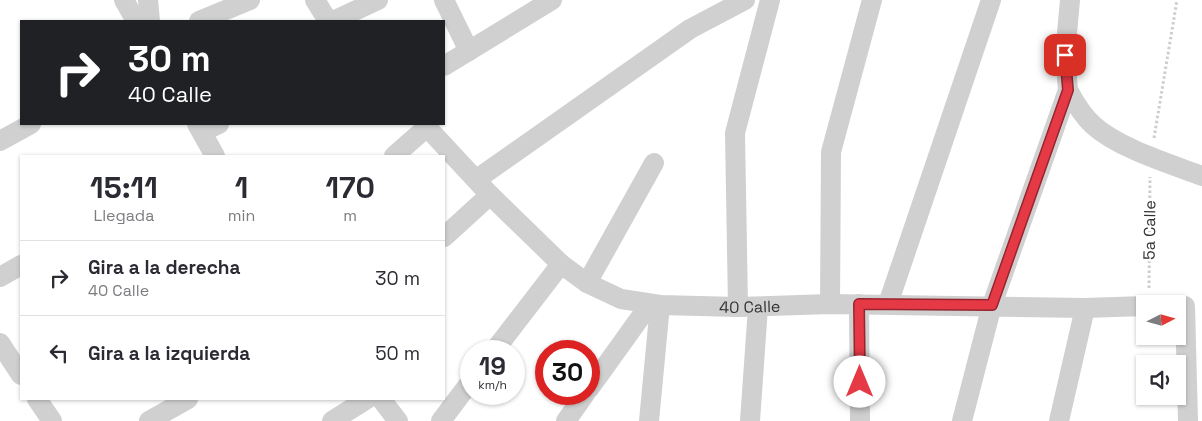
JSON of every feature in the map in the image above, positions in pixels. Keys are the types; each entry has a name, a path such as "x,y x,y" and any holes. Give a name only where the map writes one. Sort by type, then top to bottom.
{"street":[{"path":"124,0 135,20"},
{"path":"148,0 150,20"},
{"path":"201,20 250,0"},
{"path":"314,0 327,20"},
{"path":"335,20 378,0"},
{"path":"444,0 469,51"},
{"path":"445,65 552,0"},
{"path":"477,179 690,29 745,0"},
{"path":"750,421 748,307 734,164 735,133 770,0"},
{"path":"830,304 831,152 872,0"},
{"path":"888,304 991,0"},
{"path":"962,421 992,305 1068,90 1065,55 1070,0"},
{"path":"1068,90 1080,110 1105,135 1150,157 1202,176"},
{"path":"0,141 29,125"},
{"path":"206,126 210,154"},
{"path":"395,155 425,126"},
{"name":"40 Calle","path":"425,126 477,179 490,195 561,264 587,282 621,299 655,305 748,307 888,304 1085,308 1136,301"},
{"path":"587,282 654,163"},
{"path":"445,236 490,195"},
{"path":"502,340 561,264"},
{"path":"0,277 20,266"},
{"path":"859,304 860,421"},
{"path":"600,375 655,305"},
{"path":"649,421 655,305"},
{"path":"1188,305 1188,421"},
{"path":"1059,421 1085,308"},
{"path":"0,343 20,373"},
{"path":"441,421 460,396"},
{"path":"38,400 52,421"},
{"path":"150,421 186,400"},
{"path":"332,421 366,400"},
{"path":"382,400 398,421"},
{"path":"566,421 577,405"}],"path":[{"name":"5a Calle","path":"1147,295 1150,157 1177,0"}],"route":[{"path":"860,382 859,304 992,305 1068,90 1065,55"}]}
